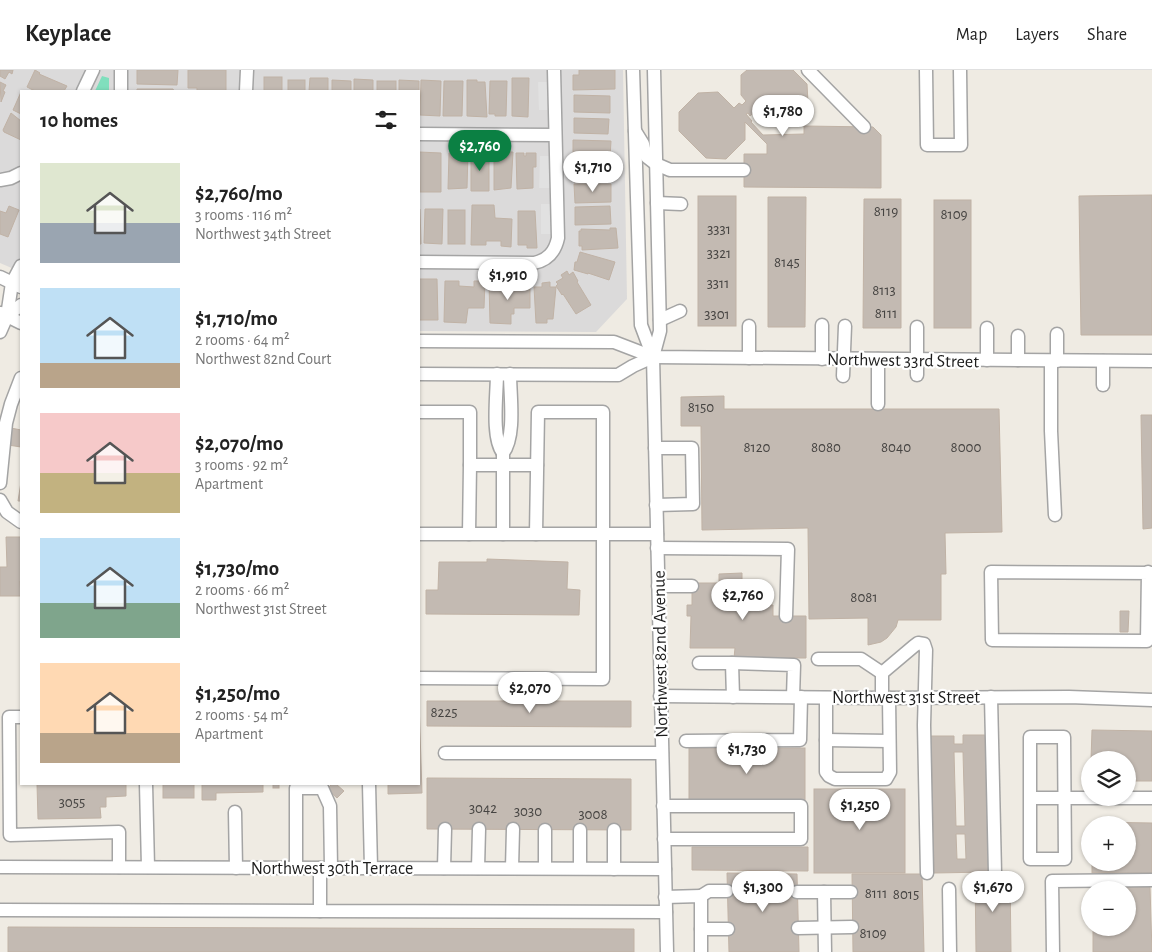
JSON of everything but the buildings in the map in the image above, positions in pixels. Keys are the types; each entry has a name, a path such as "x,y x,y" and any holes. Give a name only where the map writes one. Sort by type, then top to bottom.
{"street":[{"path":"83,90 93,70"},
{"path":"121,70 121,90"},
{"path":"246,90 247,70"},
{"path":"420,262 534,263 550,255 555,248 558,238 554,70"},
{"name":"Northwest 82nd Avenue","path":"633,70 640,325 653,357"},
{"name":"Northwest 82nd Avenue","path":"654,70 660,331 653,357 666,952"},
{"path":"808,70 864,127"},
{"path":"926,70 927,145 961,145 960,70"},
{"path":"634,129 643,144 645,153 656,164 670,170 744,170"},
{"path":"420,134 556,135"},
{"path":"0,180 20,174"},
{"path":"657,203 681,204"},
{"path":"0,332 4,314 17,285 20,271"},
{"path":"0,277 17,285"},
{"path":"4,314 20,306"},
{"path":"660,320 680,311"},
{"path":"4,314 20,322"},
{"path":"822,325 822,359"},
{"path":"749,326 749,358"},
{"path":"843,376 845,326"},
{"path":"917,327 917,375"},
{"path":"987,360 988,328"},
{"path":"1054,515 1051,431 1057,334"},
{"path":"1018,336 1018,360"},
{"name":"Northwest 33rd Street","path":"420,341 614,342 653,357 1152,361"},
{"name":"Northwest 33rd Street","path":"420,374 618,375 653,357"},
{"path":"878,359 878,404"},
{"path":"1103,361 1103,385"},
{"path":"497,374 496,437 503,459"},
{"path":"503,534 503,459 510,433 510,374"},
{"path":"0,483 2,434 20,381"},
{"path":"420,412 470,412 469,534"},
{"path":"420,678 603,679 603,412 538,412 536,534"},
{"path":"655,448 692,448 693,504 656,505"},
{"path":"470,465 503,459 537,465"},
{"path":"0,500 7,512 20,521"},
{"path":"420,534 657,534"},
{"path":"657,548 788,549 786,616"},
{"path":"992,572 1150,572 1147,641 992,640 992,572"},
{"path":"658,586 692,586"},
{"path":"882,673 918,643 924,644 926,650 924,725 927,873"},
{"path":"818,659 861,659 882,673 889,741 890,772 886,779 835,778 829,776 826,772 826,698"},
{"path":"686,741 800,740 794,665 699,663"},
{"path":"732,663 733,697"},
{"name":"Northwest 31st Street","path":"660,696 826,698 1069,696 1152,700"},
{"path":"991,697 995,873"},
{"path":"20,717 9,717 5,743 5,778 10,835 119,832 119,867"},
{"path":"1030,737 1064,737 1064,798 1065,859 1030,859 1030,737"},
{"path":"826,740 889,741"},
{"path":"445,753 662,753"},
{"path":"146,785 148,867"},
{"path":"369,785 371,868"},
{"path":"296,868 296,788 322,788 330,806 326,868 320,911"},
{"path":"1030,798 1152,798"},
{"path":"663,806 801,806 801,839 664,839"},
{"path":"235,812 236,868"},
{"path":"444,868 445,829"},
{"path":"478,868 479,830"},
{"path":"512,868 513,830"},
{"path":"545,830 546,868"},
{"path":"580,830 580,868"},
{"path":"614,830 614,869"},
{"name":"Northwest 30th Terrace","path":"0,867 665,869"},
{"path":"1053,952 1052,881 1152,880"},
{"path":"949,890 950,952"},
{"path":"665,896 701,896 709,891 727,891"},
{"path":"797,892 851,892"},
{"path":"824,892 825,952"},
{"path":"701,896 701,952"},
{"path":"0,910 666,912"},
{"path":"798,928 852,927"},
{"path":"701,929 728,929"}],"shaded area":[{"path":"0,70 623,70 627,299 596,332 420,331 420,90 20,90 20,272 0,263"},
{"path":"538,82 548,82 548,110 539,110"},
{"path":"540,156 550,156 550,188 539,188"},
{"path":"541,204 551,204 551,234 541,234"}],"green space":[{"path":"102,76 109,78 109,90 95,90"}]}
